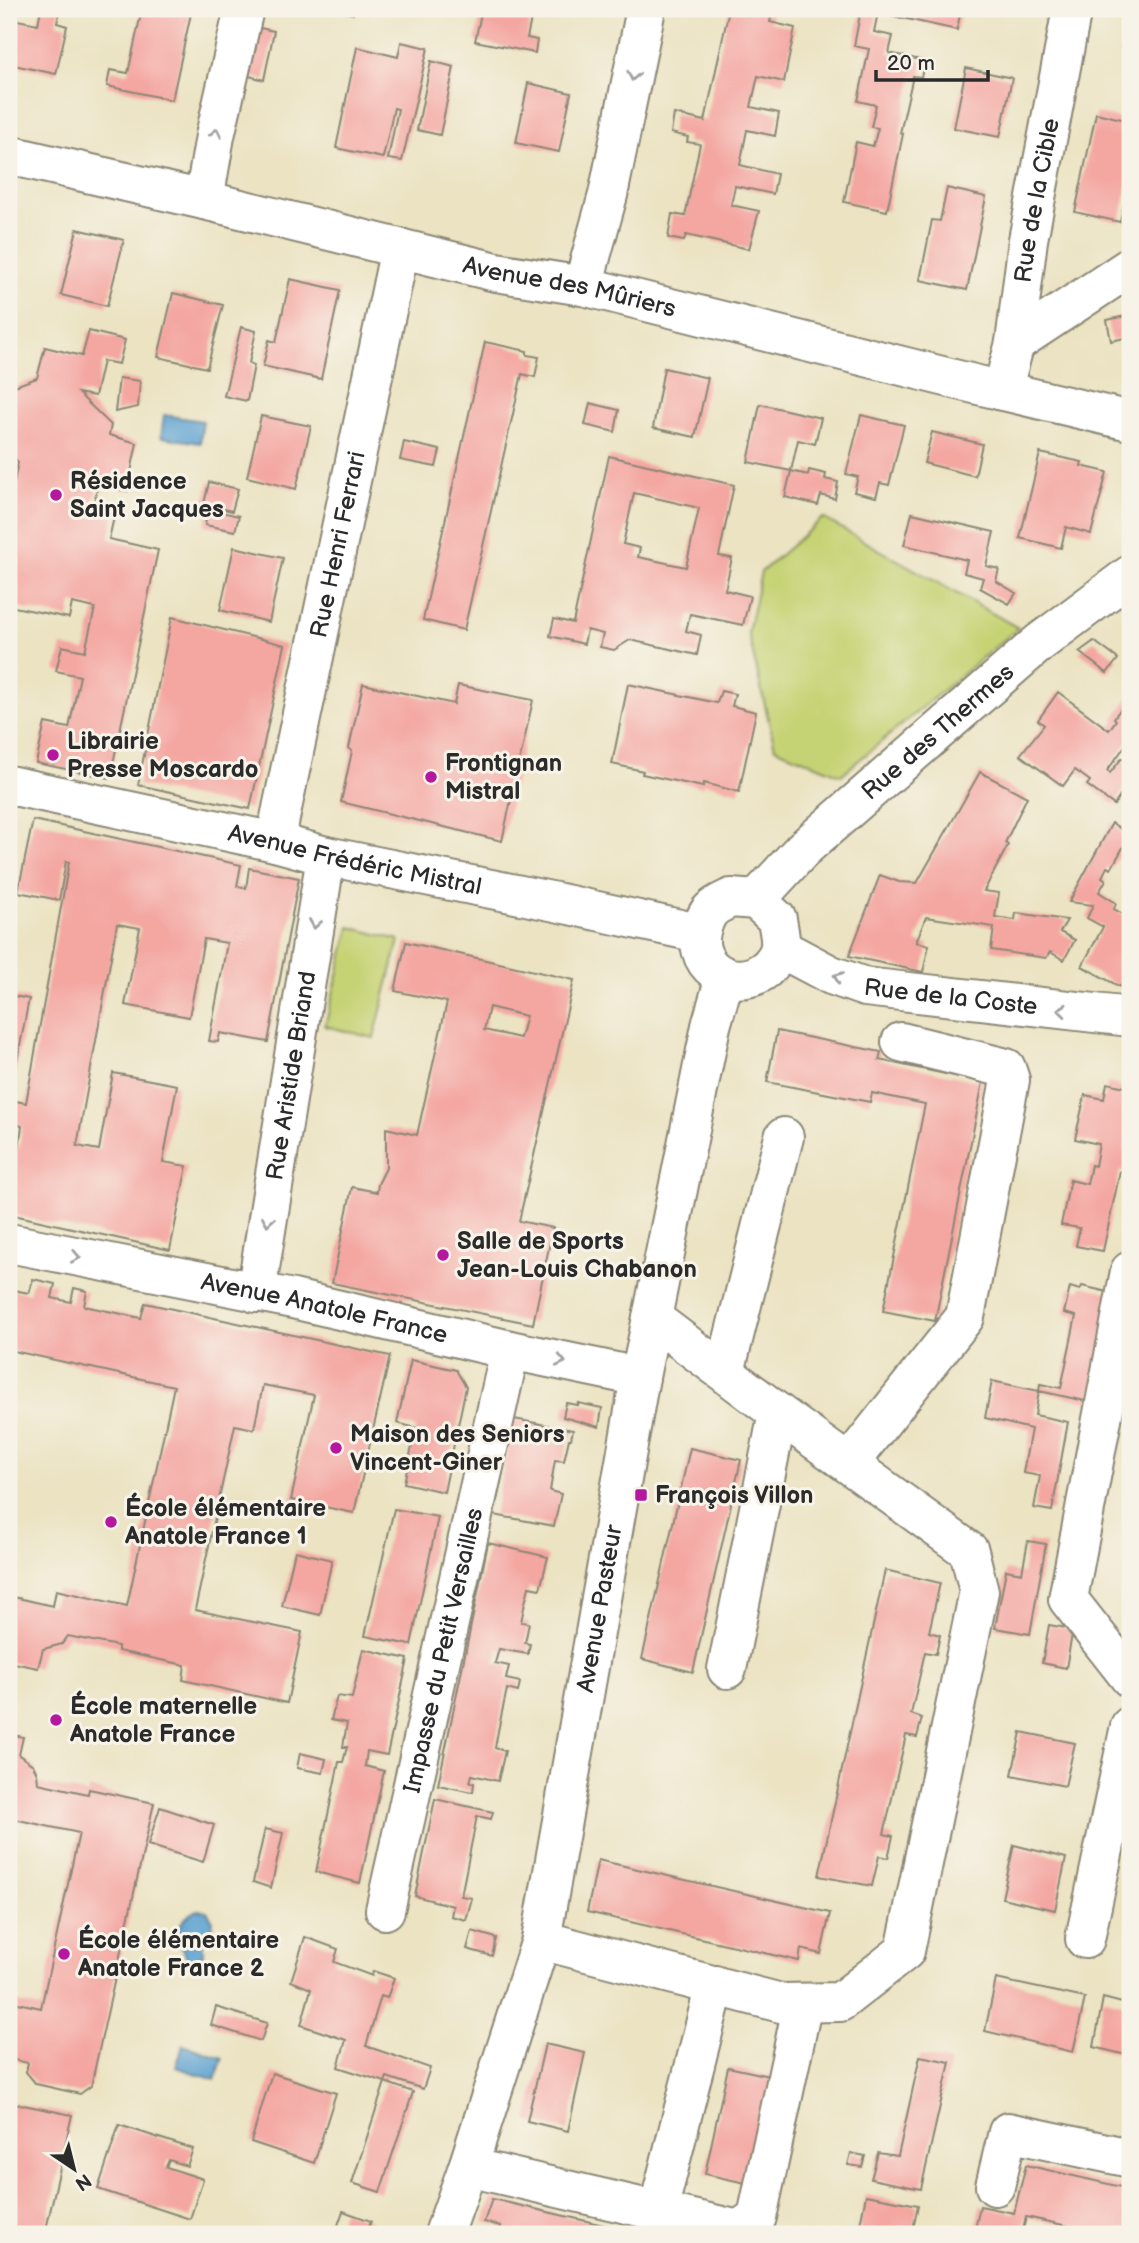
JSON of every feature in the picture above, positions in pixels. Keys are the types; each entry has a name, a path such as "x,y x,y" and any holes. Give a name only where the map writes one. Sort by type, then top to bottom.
{"street":[{"path":"204,200 215,136 244,9"},
{"path":"583,286 608,195 646,9"},
{"name":"Rue de la Cible","path":"1002,391 1015,343 1028,240 1072,9"},
{"name":"Avenue des Mûriers","path":"9,155 496,271 583,286 1130,421"},
{"name":"Rue Henri Ferrari","path":"275,842 400,248"},
{"path":"1015,343 1130,267"},
{"name":"Rue des Thermes","path":"756,900 803,849 1029,652 1130,575"},
{"name":"Avenue Frédéric Mistral","path":"9,785 275,842 326,856 699,933"},
{"name":"Rue Aristide Briand","path":"256,1293 326,856"},
{"path":"731,898 756,900 777,919 780,948 773,964 759,974 742,979 725,977 713,970 704,960 699,947 699,933 709,910 731,898"},
{"name":"Rue de la Coste","path":"780,948 831,975 865,987 1130,1017"},
{"name":"Avenue Pasteur","path":"444,2234 468,2168 541,1940 640,1377 711,1026 725,977"},
{"path":"849,1463 965,1317 1010,1080 1006,1068 901,1042"},
{"path":"725,1372 784,1136"},
{"name":"Avenue Anatole France","path":"9,1243 293,1299 510,1350 640,1377"},
{"path":"1130,1271 1068,1599 1130,1678"},
{"path":"541,1940 781,2003 840,2002 905,1951 979,1591 969,1551 652,1318"},
{"name":"Impasse du Petit Versailles","path":"385,1910 510,1350"},
{"path":"727,1669 778,1413"},
{"path":"1085,1939 1130,1726"},
{"path":"658,2211 715,1985"},
{"path":"468,2168 739,2230 757,2217 803,2003"},
{"path":"995,2186 1008,2132 1130,2158"}],"green space":[{"path":"823,518 1018,628 841,775 775,748 748,632 761,572"},
{"path":"350,927 399,940 374,1038 325,1026"}],"water":[{"path":"164,415 203,421 200,443 161,437"},
{"path":"198,1910 207,1911 213,1921 211,1931 203,1941 203,1956 189,1961 180,1946 178,1932 183,1920"},
{"path":"183,2045 223,2058 215,2080 176,2067"}],"building":[{"path":"9,9 18,9 17,20 38,24 41,9 60,9 57,23 67,26 56,74 9,64"},
{"path":"142,9 192,9 172,100 107,86 110,70 128,73"},
{"path":"334,9 355,9 353,14"},
{"path":"482,9 533,9 527,38 537,40 535,53 475,41"},
{"path":"729,9 773,9 770,22 795,28 784,82 758,76 751,107 779,113 775,136 747,130 740,165 777,174 773,194 735,186 731,205 759,211 749,249 686,235 684,241 668,238 672,214 685,216 700,144 687,142 688,137 671,133 674,114 705,121"},
{"path":"861,9 878,12 874,32 893,36 889,53 925,61 921,77 913,76 887,211 844,202 856,142 873,146 878,128 871,127 876,105 858,101 869,49 854,46"},
{"path":"885,9 961,9 957,30 884,14"},
{"path":"1130,13 1130,50 1121,48"},
{"path":"260,28 274,31 264,80 249,76"},
{"path":"401,42 428,48 402,161 388,159 398,109 394,108 383,158 336,148 357,47 398,57"},
{"path":"431,61 454,67 440,135 417,130"},
{"path":"966,68 1012,78 1000,137 954,128"},
{"path":"528,83 571,93 559,152 516,143"},
{"path":"1096,113 1130,121 1130,175 1120,222 1075,212"},
{"path":"947,188 986,197 967,290 920,280 932,220 940,221"},
{"path":"77,229 124,240 107,306 61,295"},
{"path":"290,279 340,290 321,379 263,366 269,340 276,342"},
{"path":"173,293 223,305 207,368 158,357"},
{"path":"1130,315 1130,337 1111,341 1107,320"},
{"path":"241,327 256,331 249,363 254,365 247,401 224,396"},
{"path":"89,331 125,340 119,364 103,361 95,396 78,393 111,425 109,435 137,443 127,491 98,484 92,512 114,517 109,539 158,550 110,778 36,763 45,723 69,728 80,676 56,671 62,646 85,651 95,608 72,603 69,618 9,606 9,496 18,462 9,453 9,388 37,378 45,347 82,356"},
{"path":"485,342 527,351 527,355 539,357 535,377 522,374 464,630 423,620"},
{"path":"664,368 708,378 695,437 653,428"},
{"path":"119,378 140,381 138,407 115,412"},
{"path":"590,403 619,410 615,432 585,425"},
{"path":"760,404 821,418 815,444 798,440 791,471 748,462"},
{"path":"861,415 904,425 889,485 880,483 876,497 854,492 858,477 846,474"},
{"path":"261,416 311,426 296,489 247,477"},
{"path":"932,432 982,444 975,476 924,463"},
{"path":"404,442 440,450 436,467 400,460"},
{"path":"1040,453 1082,462 1081,466 1107,472 1091,534 1066,527 1061,548 1020,538"},
{"path":"609,456 734,485 719,556 732,558 725,590 750,596 743,625 690,614 686,631 701,635 697,655 630,640 614,650 600,647 603,634 587,630 584,644 550,636 554,619 573,623","holes":["634,493 699,508 686,567 638,557 640,548 623,544"]},
{"path":"809,470 826,474 825,479 838,482 835,499 821,495 818,505 785,497 791,471 808,475"},
{"path":"209,482 238,489 232,511 204,504"},
{"path":"208,509 239,516 235,531 205,525"},
{"path":"912,513 994,532 986,566 999,569 996,581 1016,593 1009,604 980,588 983,578 964,573 967,560 904,545"},
{"path":"234,547 283,558 269,622 220,610"},
{"path":"172,617 285,645 250,809 138,785"},
{"path":"1094,641 1118,659 1107,673 1079,652"},
{"name":"Frontignan Mistral","path":"363,684 454,704 458,685 533,700 502,841 341,802"},
{"path":"628,684 717,703 721,691 735,694 732,706 756,712 739,792 704,783 703,787 642,774 643,771 612,764"},
{"path":"1058,692 1109,730 1130,696 1130,739 1107,771 1110,773 1122,758 1130,765 1130,782 1114,805 1087,785 1090,781 1075,770 1063,786 1020,755 1044,725 1038,720"},
{"path":"980,772 1027,797 1005,843 1008,845 984,891 999,893 995,917 1015,920 1016,913 1067,920 1060,932 1075,940 1064,960 1050,952 1046,958 991,950 994,927 926,917 916,942 929,945 923,972 849,956 880,875 899,882 917,883"},
{"path":"33,820 241,865 237,886 246,888 249,868 299,878 268,1042 220,1033 218,1042 209,1041 227,943 204,939 189,1017 125,1005 140,928 117,924 77,1146 99,1150 113,1073 177,1085 163,1162 187,1166 170,1250 9,1214 9,1146 19,1148 22,1126 9,1123 11,1100 26,1103 69,862 66,861 59,900 18,892"},
{"path":"1112,823 1130,835 1111,869 1107,867 1102,877 1106,880 1099,892 1116,903 1114,909 1130,918 1130,968 1120,987 1082,966 1103,927 1087,918 1093,905 1069,902"},
{"path":"406,942 574,980 519,1221 553,1228 533,1324 332,1283 352,1187 377,1192 386,1168 386,1128 417,1135 447,1002 395,991","holes":["489,1007 526,1016 520,1038 484,1030"]},
{"path":"9,995 29,999 14,1077 9,1076"},
{"path":"777,1031 881,1052 879,1060 983,1082 935,1321 883,1311 925,1104 872,1093 870,1102 767,1082"},
{"path":"1107,1083 1130,1088 1130,1124 1125,1150 1130,1151 1130,1173 1120,1171 1103,1251 1076,1246 1080,1228 1061,1225 1070,1180 1087,1184 1091,1165 1095,1166 1099,1144 1075,1139 1085,1095 1104,1099"},
{"path":"33,1279 55,1284 52,1298 71,1302 74,1288 87,1291 84,1306 141,1318 145,1303 390,1356 354,1513 291,1500 314,1395 263,1385 254,1429 235,1425 195,1610 302,1632 287,1703 183,1680 185,1665 118,1651 118,1646 68,1636 62,1644 43,1649 38,1668 9,1662 9,1596 53,1606 56,1590 127,1606 174,1386 9,1350 9,1289 29,1293"},
{"path":"1082,1286 1112,1293 1090,1402 1039,1391 1040,1384 1061,1388 1076,1316 1064,1313 1070,1287 1080,1290"},
{"path":"411,1360 456,1370 466,1387 444,1492 404,1483 416,1428 397,1423"},
{"path":"992,1381 1039,1391 1035,1415 1068,1422 1052,1511 1034,1508 1040,1476 1023,1473 1031,1429 985,1418"},
{"path":"566,1403 602,1408 599,1427 563,1417"},
{"path":"514,1419 573,1430 564,1461 555,1460 550,1491 561,1494 554,1526 494,1515"},
{"path":"690,1448 741,1460 693,1672 642,1659"},
{"path":"394,1509 438,1517 411,1645 365,1636"},
{"path":"1028,1541 1046,1544 1030,1634 995,1628 1006,1570 1022,1573"},
{"path":"488,1543 548,1557 540,1589 529,1587 521,1622 529,1623 525,1643 530,1644 528,1654 499,1649 495,1663 509,1666 506,1679 520,1682 518,1692 507,1689 495,1748 505,1751 498,1781 472,1775 470,1782 474,1783 473,1792 438,1785"},
{"path":"295,1551 332,1560 320,1615 282,1606"},
{"path":"885,1570 940,1583 929,1632 940,1635 936,1654 925,1652 911,1714 922,1718 917,1737 906,1735 884,1834 893,1836 888,1858 879,1856 872,1886 819,1876"},
{"path":"1049,1625 1073,1629 1066,1668 1042,1663"},
{"path":"363,1649 408,1659 387,1755 367,1751 365,1766 384,1771 360,1883 316,1872 339,1762 343,1762 347,1747 343,1747 347,1723 331,1720 337,1696 352,1698"},
{"path":"1021,1732 1075,1743 1065,1786 1012,1775"},
{"name":"École élémentaire Anatole France 2","path":"9,1734 23,1737 19,1755 33,1765 38,1783 88,1794 89,1789 154,1803 91,2086 80,2094 36,2084 26,2072 28,2063 9,2059 9,2001 41,2008 79,1833 9,1818"},
{"path":"300,1753 326,1759 323,1773 297,1768"},
{"path":"435,1799 493,1812 491,1819 477,1816 461,1896 472,1898 466,1920 451,1916 453,1906 415,1896"},
{"path":"160,1807 214,1825 203,1862 148,1845"},
{"path":"265,1829 283,1833 271,1888 253,1882"},
{"path":"1014,1845 1066,1858 1055,1910 1002,1898"},
{"path":"598,1860 830,1913 821,1954 801,1949 799,1961 587,1912"},
{"path":"472,1931 496,1938 492,1956 467,1949"},
{"path":"305,1937 338,1949 334,1962 372,1976 373,1971 394,1978 387,1998 381,1996 366,2046 430,2068 423,2089 387,2077 385,2082 338,2067 346,2040 301,2025 311,1989 291,1981"},
{"path":"996,1979 1085,1998 1073,2052 985,2031"},
{"path":"1103,1998 1130,2005 1130,2056 1094,2047"},
{"path":"216,2007 267,2023 261,2041 211,2025"},
{"path":"545,2044 585,2053 568,2131 527,2121"},
{"path":"920,2056 950,2062 921,2189 871,2179 878,2153 898,2156"},
{"path":"728,2067 774,2077 750,2184 705,2174"},
{"path":"272,2073 336,2093 314,2163 251,2142"},
{"path":"385,2082 413,2092 380,2192 352,2183"},
{"path":"9,2102 72,2115 45,2234 9,2234"},
{"path":"119,2125 193,2149 187,2166 169,2160 166,2167 203,2179 190,2219 98,2189"},
{"path":"851,2153 865,2156 862,2167 848,2165"},
{"path":"1026,2165 1130,2189 1130,2234 1105,2234 1026,2217 1022,2234 974,2234 980,2206 1014,2213"},
{"path":"866,2195 918,2205 912,2234 858,2234"},
{"path":"492,2199 638,2234 499,2234 501,2226 484,2222"},
{"path":"343,2211 371,2221 366,2234 335,2234"}],"place":[{"name":"Résidence Saint Jacques","path":"56,495"},
{"name":"Librairie Presse Moscardo","path":"53,755"},
{"name":"Frontignan Mistral","path":"431,777"},
{"name":"Salle de Sports Jean-Louis Chabanon","path":"443,1255"},
{"name":"Maison des Seniors Vincent-Giner","path":"336,1448"},
{"name":"François Villon","path":"641,1495"},
{"name":"École élémentaire Anatole France 1","path":"111,1522"},
{"name":"École maternelle Anatole France","path":"56,1720"},
{"name":"École élémentaire Anatole France 2","path":"64,1954"}]}
